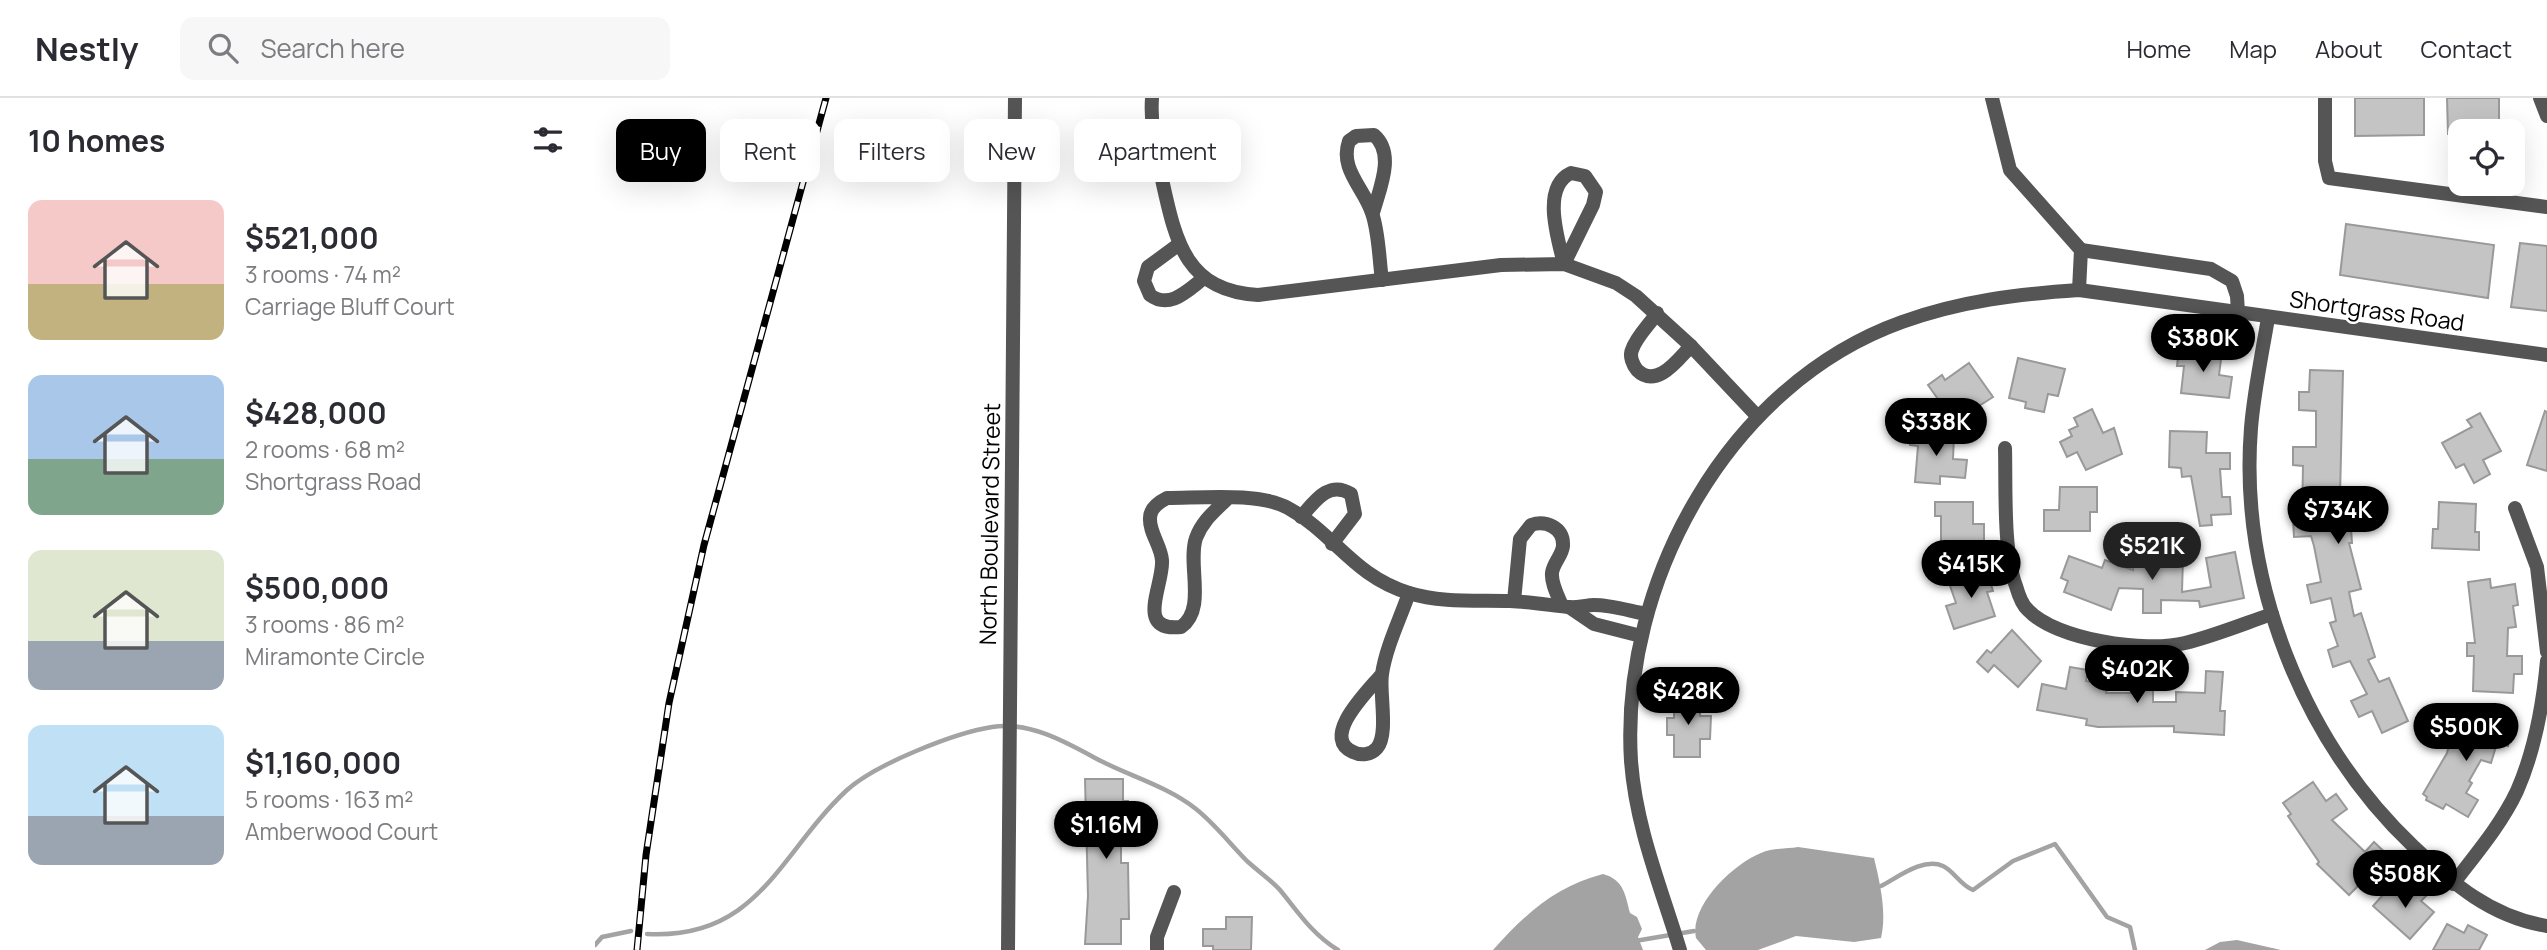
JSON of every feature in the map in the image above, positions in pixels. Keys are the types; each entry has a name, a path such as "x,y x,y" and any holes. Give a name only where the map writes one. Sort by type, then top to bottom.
{"street":[{"name":"North Boulevard Street","path":"1008,950 1015,98"},
{"path":"1152,98 1153,134 1178,246 1204,278 1228,291 1258,295 1523,263 1564,264 1616,283 1657,313 1758,416"},
{"path":"1992,98 1997,127 2010,170 2081,250 2211,269 2232,281 2237,296 2238,313"},
{"path":"2325,98 2325,162 2329,178 2547,206"},
{"path":"2540,98 2547,116"},
{"path":"1373,214 1385,163 1385,150 1374,135 1364,134 1349,141 1345,152 1346,164 1373,214 1382,280"},
{"path":"1579,173 1592,182 1595,192 1593,205 1564,264 1557,237 1554,193 1564,176 1579,173"},
{"path":"1178,246 1148,267 1144,281 1150,295 1156,299 1173,301 1204,278"},
{"path":"2079,290 2081,250"},
{"name":"Shortgrass Road","path":"1680,950 1646,848 1636,802 1630,717 1641,636 1674,542 1720,460 1786,388 1839,354 1899,323 1953,306 2004,296 2079,290 2547,355"},
{"path":"1657,313 1632,349 1631,357 1637,370 1650,376 1663,374 1691,346"},
{"path":"2268,318 2251,429 2256,542 2272,614 2313,716 2378,814 2453,884 2496,912 2523,922 2547,926"},
{"path":"2005,448 2010,553 2015,584 2027,610 2061,632 2092,640 2158,646 2184,644 2272,614"},
{"path":"1301,517 1328,490 1343,489 1351,494 1355,514 1332,544"},
{"path":"1227,499 1207,519 1195,541 1191,616 1181,627 1164,626 1157,622 1154,613 1153,602 1162,571 1160,546 1150,518 1153,509 1167,498 1227,499 1273,502 1301,517 1359,568 1380,582 1409,593 1451,600 1597,605 1647,614"},
{"path":"2515,508 2537,567 2544,604 2547,652"},
{"path":"1514,601 1520,539 1531,525 1546,523 1553,526 1562,537 1563,545 1552,574 1565,606 1594,624 1641,636"},
{"path":"1382,674 1344,721 1343,741 1355,753 1371,753 1378,747 1382,736 1382,674 1409,593"},
{"path":"2453,884 2517,792 2542,711 2547,661"},
{"path":"1157,950 1157,937 1174,892"}],"shaded area":[{"path":"1798,847 1874,858 1883,908 1881,938 1854,942 1796,936 1758,950 1706,950 1696,938 1696,926 1699,913 1715,888 1750,858 1774,849"},
{"path":"1603,874 1615,880 1623,889 1630,913 1637,917 1642,929 1638,937 1643,950 1493,950 1542,903 1570,886"},
{"path":"2237,940 2281,950 2205,950 2220,942"}],"building":[{"path":"2355,98 2424,98 2424,135 2355,136"},
{"path":"2447,98 2499,98 2499,119 2448,119 2448,134"},
{"path":"2346,224 2494,245 2488,298 2340,275"},
{"path":"2520,243 2547,246 2547,311 2511,307"},
{"path":"2179,348 2222,352 2219,375 2232,377 2229,398 2181,393 2184,366 2177,366"},
{"path":"2018,358 2065,369 2058,396 2048,394 2044,412 2025,408 2026,402 2009,398"},
{"path":"1969,363 1993,397 1979,406 1985,414 1970,424 1957,406 1950,416 1928,385 1942,375 1945,380"},
{"path":"2310,370 2343,371 2340,496 2344,529 2351,528 2352,543 2349,543 2361,589 2349,592 2354,616 2361,613 2375,657 2368,660 2379,682 2389,678 2408,721 2382,733 2372,711 2359,717 2351,701 2367,694 2350,661 2333,667 2328,650 2338,646 2330,623 2336,621 2331,598 2311,603 2307,585 2321,582 2314,546 2311,536 2294,537 2293,520 2302,519 2303,466 2293,465 2293,447 2316,447 2316,411 2299,410 2299,392 2309,392"},
{"path":"2092,409 2103,433 2114,428 2122,454 2086,470 2077,452 2067,457 2060,442 2072,436 2069,430 2078,426 2074,418"},
{"path":"2545,411 2547,412 2547,471 2527,465"},
{"path":"2480,413 2501,451 2483,460 2490,474 2474,483 2464,464 2456,468 2442,443 2472,427 2467,420"},
{"path":"2170,431 2207,432 2206,453 2230,453 2230,469 2220,469 2222,497 2230,497 2231,514 2211,515 2212,525 2200,526 2191,476 2182,477 2181,468 2169,467"},
{"path":"1911,433 1954,436 1953,459 1967,460 1965,478 1940,476 1940,484 1915,482 1918,446 1910,445"},
{"path":"2060,487 2097,487 2097,512 2090,512 2090,531 2044,531 2044,510 2059,510"},
{"path":"1935,502 1973,502 1973,524 1984,524 1984,541 1966,541 1966,547 1958,547 1958,555 1941,555 1941,516 1935,516"},
{"path":"2439,502 2476,504 2475,532 2479,532 2479,550 2432,548 2433,529 2438,529"},
{"path":"2235,552 2244,598 2200,607 2199,601 2161,600 2161,613 2143,613 2143,589 2119,588 2111,610 2064,592 2068,581 2061,578 2069,556 2102,568 2105,560 2133,570 2133,561 2183,558 2182,592 2211,587 2206,558"},
{"path":"1987,571 1993,591 1987,592 1995,616 1954,629 1946,606 1956,603 1949,583"},
{"path":"2490,579 2491,588 2515,584 2518,605 2513,606 2516,627 2508,628 2507,656 2522,656 2522,674 2514,674 2513,693 2473,691 2474,656 2467,656 2467,643 2475,643 2468,582"},
{"path":"2012,630 2041,661 2018,687 1994,665 1988,672 1977,662 1987,650 1991,653"},
{"path":"2070,667 2088,670 2086,681 2108,685 2106,693 2137,693 2137,675 2153,675 2153,702 2176,702 2176,692 2205,693 2206,671 2223,672 2220,711 2225,711 2224,735 2174,732 2174,726 2098,727 2086,725 2087,719 2037,710 2042,684 2066,689"},
{"path":"1674,697 1700,697 1700,716 1711,716 1710,739 1700,739 1700,757 1674,757 1674,735 1667,735 1667,718 1674,718"},
{"path":"2468,713 2513,725 2508,746 2497,743 2491,763 2481,760 2469,781 2472,783 2466,793 2478,800 2468,817 2446,804 2443,809 2426,800 2427,797 2423,794 2447,753 2451,738 2461,741"},
{"path":"1085,779 1123,779 1123,801 1128,801 1128,823 1121,824 1121,863 1128,863 1129,919 1121,919 1121,944 1085,944 1088,896"},
{"path":"2313,782 2326,801 2336,794 2347,809 2332,820 2365,852 2374,842 2392,859 2373,878 2370,874 2349,895 2317,864 2319,862 2288,816 2291,814 2283,803"},
{"path":"2415,883 2428,894 2421,901 2434,912 2410,939 2373,906 2390,887 2402,898"},
{"path":"1226,917 1252,917 1251,950 1213,950 1213,946 1203,946 1203,929 1226,929"},
{"path":"2447,924 2464,933 2468,925 2487,935 2479,950 2433,950"}],"waterway":[{"path":"647,934 685,932 716,923 742,908 763,888 847,790 877,770 916,751 957,736 1006,726 1047,734 1185,801 1276,886 1313,930 1338,950"},
{"path":"1881,886 1919,866 1935,864 1947,868 1973,890 2013,861 2055,844 2107,917 2130,927 2135,950"},
{"path":"595,945 602,937 631,931"},
{"path":"1635,941 1694,931"}],"railway":[{"path":"637,950 646,855 669,703 704,545 826,98"}]}
